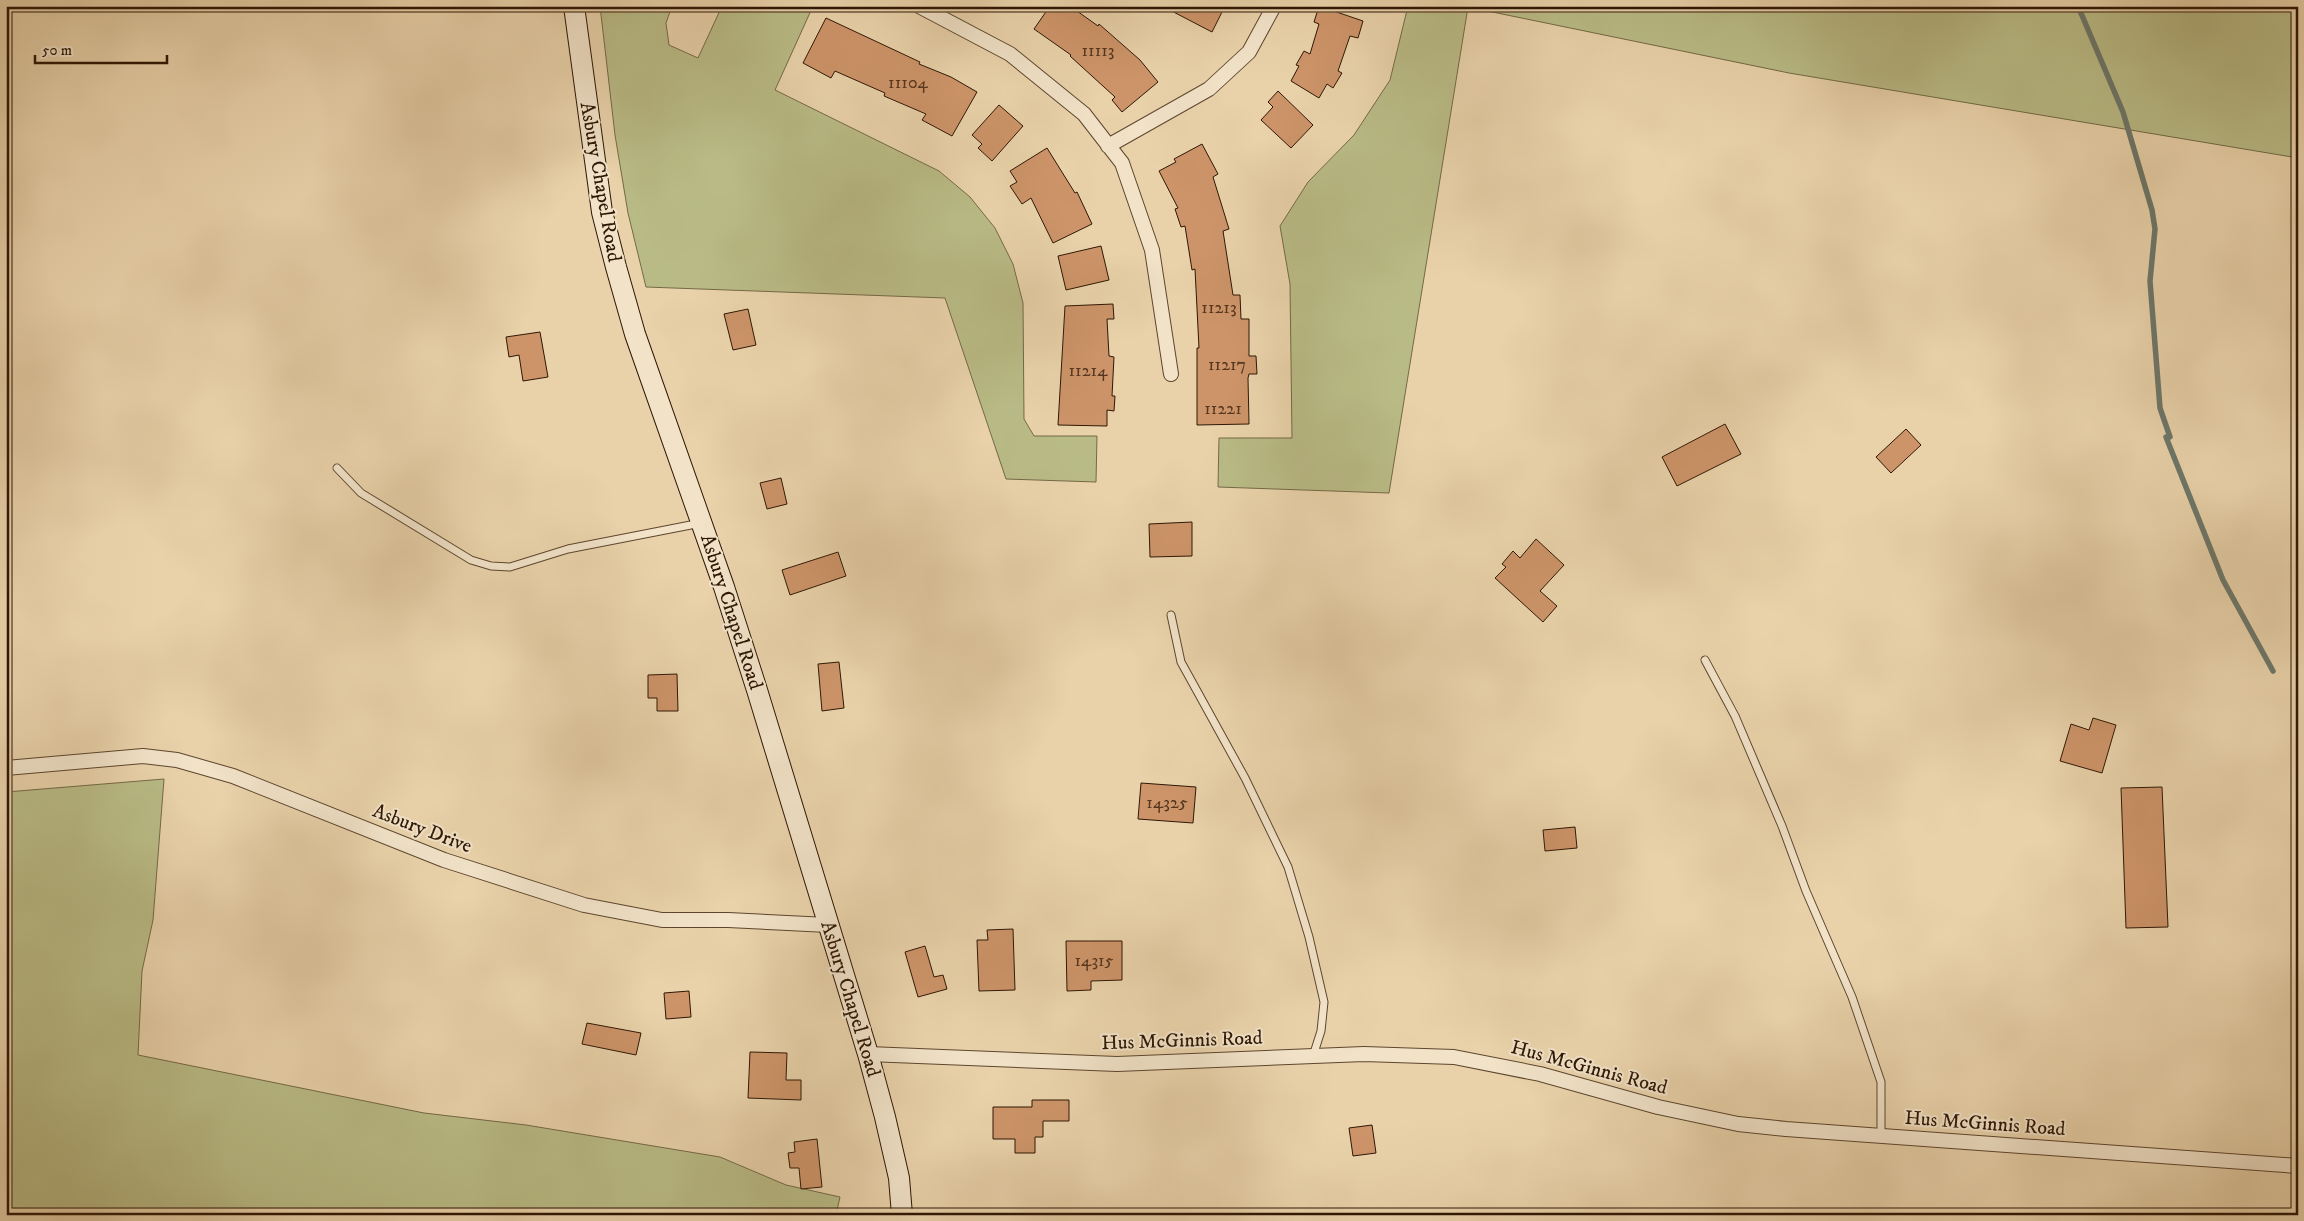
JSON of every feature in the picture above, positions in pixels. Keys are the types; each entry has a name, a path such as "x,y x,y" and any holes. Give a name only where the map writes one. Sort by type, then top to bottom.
{"main road":[{"name":"Asbury Chapel Road","path":"574,6 604,220 635,334 757,690 868,1054 899,1178 902,1215"}],"street":[{"path":"918,6 1010,54 1084,114 1122,163 1152,250 1171,374"},
{"path":"1108,146 1209,88 1249,52 1274,6"},
{"name":"Asbury Drive","path":"6,768 143,756 177,760 233,776 444,860 584,905 662,920 728,920 828,925"},
{"name":"Hus McGinnis Road","path":"868,1054 1109,1064 1364,1054 1454,1057 1540,1074 1658,1107 1709,1118 1786,1129 2298,1166"}],"lane":[{"path":"337,468 361,493 472,560 491,566 510,567 568,549 701,523"},
{"path":"1171,615 1181,662 1245,778 1288,867 1309,937 1324,1002 1321,1030 1313,1056"},
{"path":"1705,660 1735,716 1852,997 1881,1082 1881,1136"}],"green space":[{"path":"600,6 672,6 666,23 669,45 698,58 722,6 813,6 775,90 939,171 970,197 995,228 1013,264 1023,303 1024,419 1034,436 1097,436 1096,482 1006,479 945,298 646,287 628,213 615,135"},
{"path":"1408,6 2298,6 2298,158 1789,73 1468,7 1389,493 1218,487 1219,438 1292,438 1290,284 1280,226 1308,182 1354,135 1390,80"},
{"path":"164,779 153,920 142,971 138,1055 424,1113 526,1125 720,1157 786,1185 840,1197 836,1215 6,1215 6,792"}],"building":[{"path":"1050,6 1070,6 1098,26 1099,24 1140,60 1158,82 1122,112 1112,100 1115,97 1071,55 1034,29"},
{"path":"1162,6 1225,6 1212,32"},
{"path":"1319,6 1363,21 1358,38 1350,36 1338,71 1342,73 1333,88 1327,84 1319,98 1291,81 1299,66 1296,65 1304,51 1310,54 1319,24 1314,22"},
{"path":"826,18 920,62 919,64 951,77 977,92 952,136 922,120 926,114 884,96 885,93 835,71 831,78 803,63"},
{"path":"1278,91 1313,125 1291,148 1261,120 1273,107 1268,102"},
{"path":"999,105 1023,126 992,161 978,148 982,144 972,135"},
{"path":"1202,144 1218,174 1213,177 1229,229 1223,231 1233,295 1240,295 1241,319 1249,319 1249,356 1256,356 1257,374 1249,374 1248,378 1249,424 1197,425 1197,348 1199,348 1195,269 1192,270 1185,226 1181,227 1175,209 1178,208 1159,171 1176,162 1174,159"},
{"path":"1047,148 1075,193 1077,192 1092,224 1053,243 1031,198 1022,204 1010,186 1017,182 1010,171"},
{"path":"1101,246 1109,280 1066,290 1058,256"},
{"path":"1113,304 1114,319 1107,319 1109,356 1114,357 1112,396 1115,396 1114,411 1107,410 1107,426 1058,425 1065,306"},
{"path":"748,309 756,345 733,350 724,314"},
{"path":"540,332 548,377 523,381 519,355 509,357 506,337"},
{"path":"1725,424 1741,454 1677,486 1662,457"},
{"path":"1906,429 1921,445 1891,473 1876,457"},
{"path":"781,478 787,504 767,509 760,483"},
{"path":"1192,522 1192,556 1150,557 1149,524"},
{"path":"1536,539 1564,565 1540,591 1557,606 1543,622 1495,578 1506,567 1502,564 1513,551 1520,558"},
{"path":"838,552 846,576 790,595 782,570"},
{"path":"839,662 844,708 822,711 818,664"},
{"path":"677,674 678,711 657,711 657,698 648,698 648,675"},
{"path":"2093,718 2116,725 2102,773 2060,761 2071,724 2089,730"},
{"path":"1141,783 1196,787 1193,823 1138,819"},
{"path":"2162,787 2168,927 2126,928 2121,788"},
{"path":"1575,827 1577,848 1545,851 1543,830"},
{"path":"1013,929 1015,990 979,991 977,940 988,940 987,930"},
{"path":"1066,941 1122,941 1122,980 1091,981 1091,990 1067,991"},
{"path":"925,946 934,977 943,975 947,989 918,997 905,952"},
{"path":"689,991 691,1017 666,1019 664,993"},
{"path":"587,1023 641,1033 636,1055 582,1044"},
{"path":"750,1052 787,1053 786,1080 801,1080 801,1100 748,1098"},
{"path":"1032,1100 1069,1100 1069,1121 1043,1121 1043,1137 1035,1137 1035,1153 1015,1153 1015,1139 993,1139 993,1107 1032,1107"},
{"path":"1372,1125 1376,1153 1353,1156 1349,1128"},
{"path":"817,1139 822,1187 801,1189 799,1168 790,1168 788,1153 795,1152 794,1142"}],"waterway":[{"path":"2078,6 2123,112 2152,210 2155,229 2150,281 2160,408 2170,437 2166,437 2223,580 2273,671"}]}
